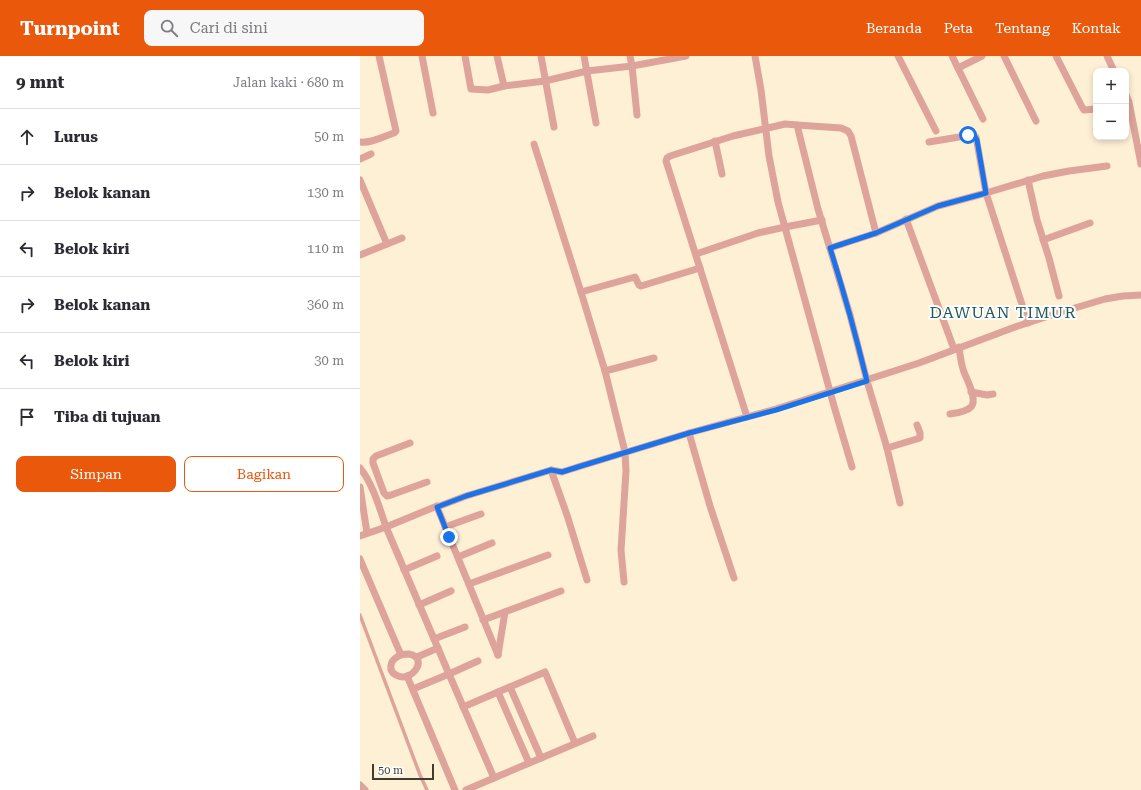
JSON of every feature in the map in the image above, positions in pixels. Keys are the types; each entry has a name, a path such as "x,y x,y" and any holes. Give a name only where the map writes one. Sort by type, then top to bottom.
{"street":[{"path":"360,142 369,142 396,131 379,56"},
{"path":"422,56 433,113"},
{"path":"465,56 471,89 488,90 504,86 545,81 587,71 632,66 686,56"},
{"path":"497,56 504,86"},
{"path":"541,56 554,127"},
{"path":"584,56 596,123"},
{"path":"630,56 637,115"},
{"path":"755,56 761,90 765,128 778,202 830,393 852,467"},
{"path":"898,56 936,131"},
{"path":"952,56 983,119"},
{"path":"958,68 982,56"},
{"path":"1004,56 1036,121"},
{"path":"1056,56 1084,110 1093,109"},
{"path":"1107,56 1113,68"},
{"path":"1128,104 1140,164"},
{"path":"747,417 666,161 667,158 715,141 785,124 841,128 848,131 851,136 876,233"},
{"path":"797,125 822,220 887,448 900,503"},
{"path":"929,142 971,134 974,135 977,140 986,193 1028,323"},
{"path":"715,141 722,174"},
{"path":"534,144 605,371 625,452 626,471 621,550 624,582"},
{"path":"360,159 371,154"},
{"path":"830,248 876,233 938,206 1043,176 1069,170 1107,166"},
{"path":"360,180 387,244"},
{"path":"1028,180 1037,220 1059,296"},
{"path":"906,219 972,392 972,407 967,410 950,414"},
{"path":"696,254 758,233 784,226 822,220"},
{"path":"1043,240 1090,223"},
{"path":"360,255 402,238"},
{"path":"581,292 635,277 641,286 700,268"},
{"path":"360,536 437,506 551,470 562,472 689,433 776,410 830,393 920,363 956,348 1058,313 1105,299 1141,295"},
{"path":"605,371 654,358"},
{"path":"972,392 987,395 993,394"},
{"path":"887,448 920,438 917,425"},
{"path":"689,433 710,506 734,578"},
{"path":"410,443 376,456 373,460 384,493 391,496 427,482"},
{"path":"376,469 362,471 378,503 386,527 404,570 494,778"},
{"path":"551,470 569,522 586,580"},
{"path":"360,487 368,533"},
{"path":"364,508 378,503"},
{"path":"437,507 498,655 505,612"},
{"path":"445,527 481,514"},
{"path":"458,557 492,543"},
{"path":"404,570 437,556"},
{"path":"469,584 548,556"},
{"path":"360,559 401,655"},
{"path":"419,605 451,591"},
{"path":"483,620 561,591"},
{"path":"434,639 464,627"},
{"path":"417,657 438,648"},
{"path":"413,654 417,657 418,668 408,676 400,677 392,673 391,665 396,657 413,654"},
{"path":"413,689 478,662"},
{"path":"463,707 545,672 575,744"},
{"path":"408,676 455,790"},
{"path":"510,687 541,758"},
{"path":"498,692 529,763"},
{"path":"466,790 592,736"},
{"path":"360,785 365,790"}],"lane":[{"path":"360,615 427,790"}],"district":[{"name":"DAWUAN TIMUR","path":"1003,312"}],"route":[{"path":"449,537 437,507 466,496 551,470 562,472 689,433 776,410 867,381 842,285 830,248 876,233 938,206 986,193 977,140 974,135 968,135"}]}
